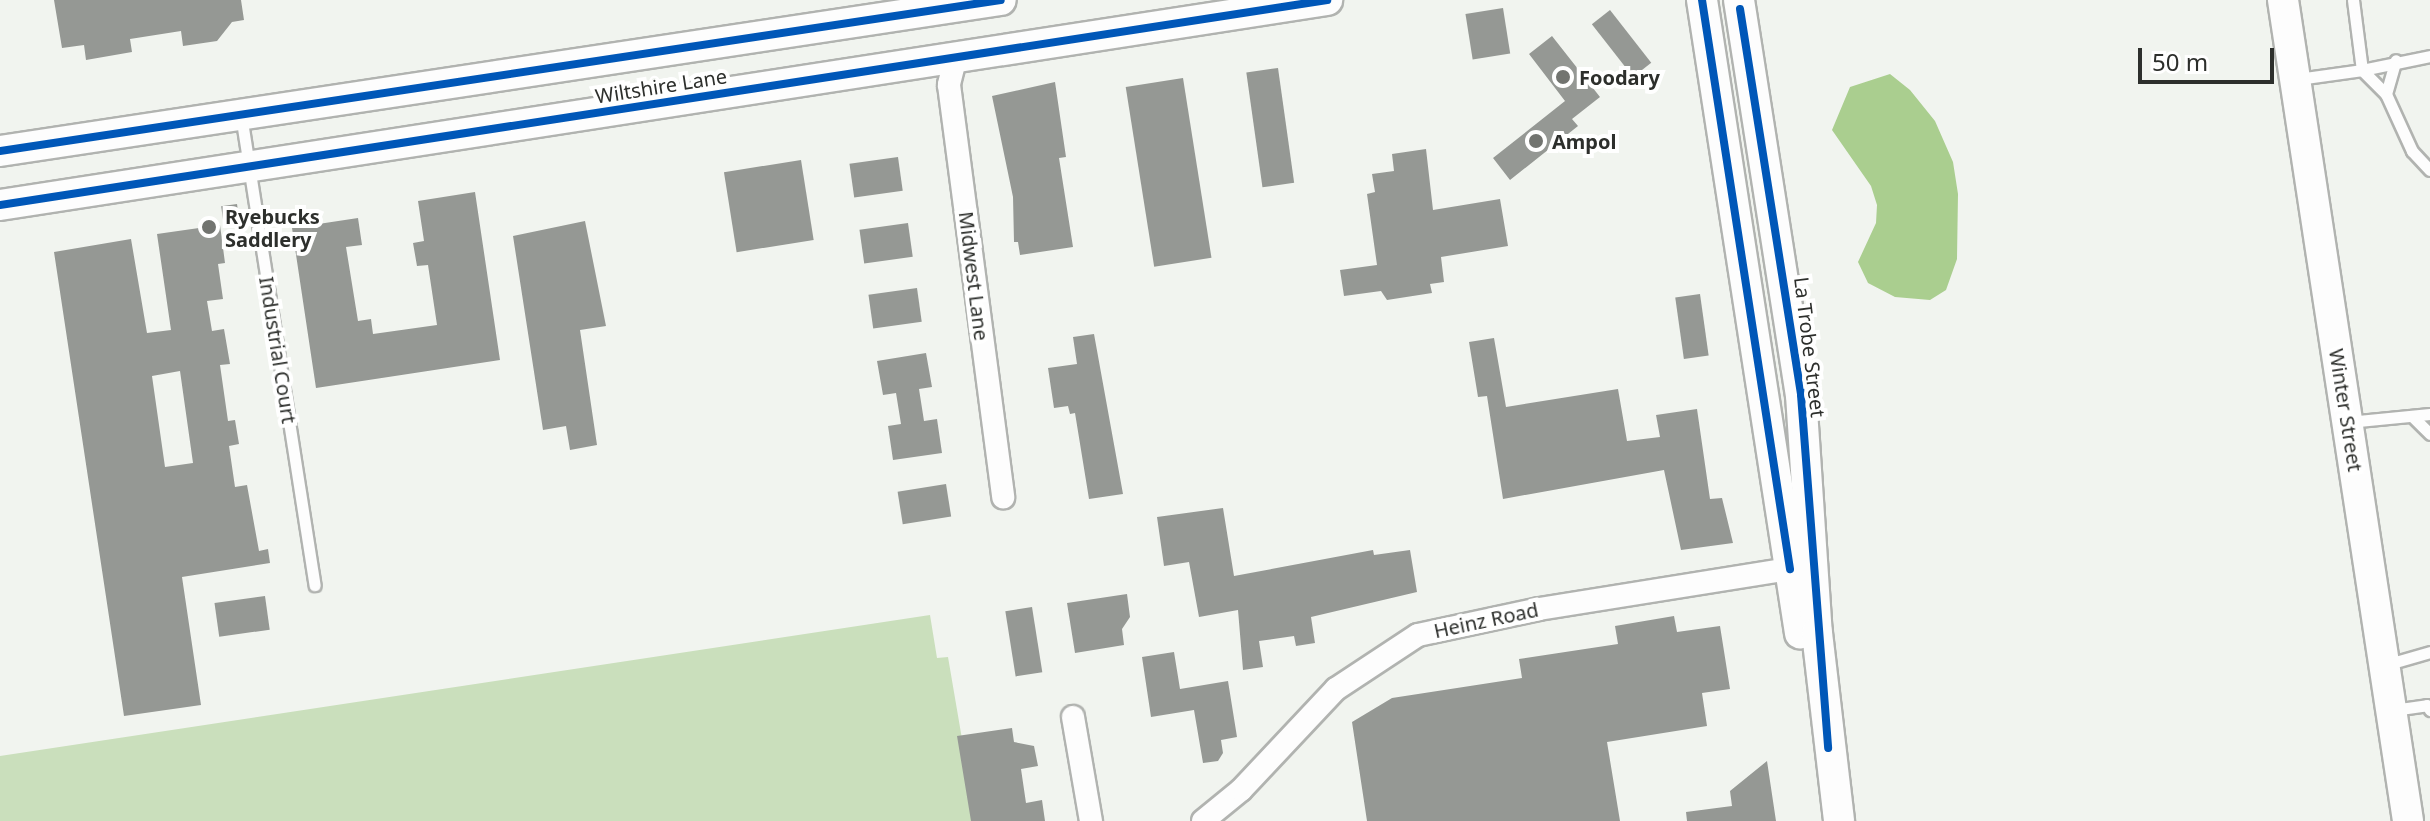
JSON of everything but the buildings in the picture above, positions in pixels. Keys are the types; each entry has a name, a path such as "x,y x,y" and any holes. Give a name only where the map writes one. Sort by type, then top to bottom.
{"main road":[{"name":"Wiltshire Lane","path":"0,151 1001,0"},
{"name":"Wiltshire Lane","path":"0,205 1327,0"},
{"name":"La Trobe Street","path":"1702,0 1752,236 1758,354 1806,664 1828,748"},
{"name":"Winter Street","path":"2283,0 2408,821"},
{"name":"La Trobe Street","path":"1741,3 1804,426 1828,748 1839,821"},
{"path":"949,9 956,56"},
{"path":"1752,236 1763,144"},
{"path":"1790,569 1800,560 1796,484 1804,426"}],"street":[{"name":"Midwest Lane","path":"956,56 949,85 1003,497"},
{"name":"Heinz Road","path":"1203,821 1241,790 1336,689 1418,635 1539,609 1790,569"},
{"path":"1073,717 1091,821"}],"lane":[{"path":"2353,0 2362,70 2386,94 2412,151 2430,170"},
{"path":"2295,80 2430,56"},
{"path":"2386,94 2396,60"},
{"name":"Industrial Court","path":"241,114 315,585"},
{"path":"2347,422 2430,414"},
{"path":"2413,417 2430,434"},
{"path":"2384,665 2430,652"},
{"path":"2391,711 2427,705 2430,710"}],"shaded area":[{"path":"1890,74 1910,90 1935,121 1953,162 1958,194 1957,259 1946,290 1930,300 1895,297 1868,283 1858,262 1876,223 1877,205 1871,186 1832,130 1850,87"},
{"path":"930,615 937,658 948,657 976,821 0,821 0,756"}],"cycle path":[{"path":"0,151 1001,0"},
{"path":"0,205 1327,0"},
{"path":"1702,0 1790,569"},
{"path":"1740,9 1801,395 1828,748"}],"place":[{"name":"Foodary","path":"1563,77"},
{"name":"Ampol","path":"1536,141"},
{"name":"Ryebucks Saddlery","path":"209,227"}]}
